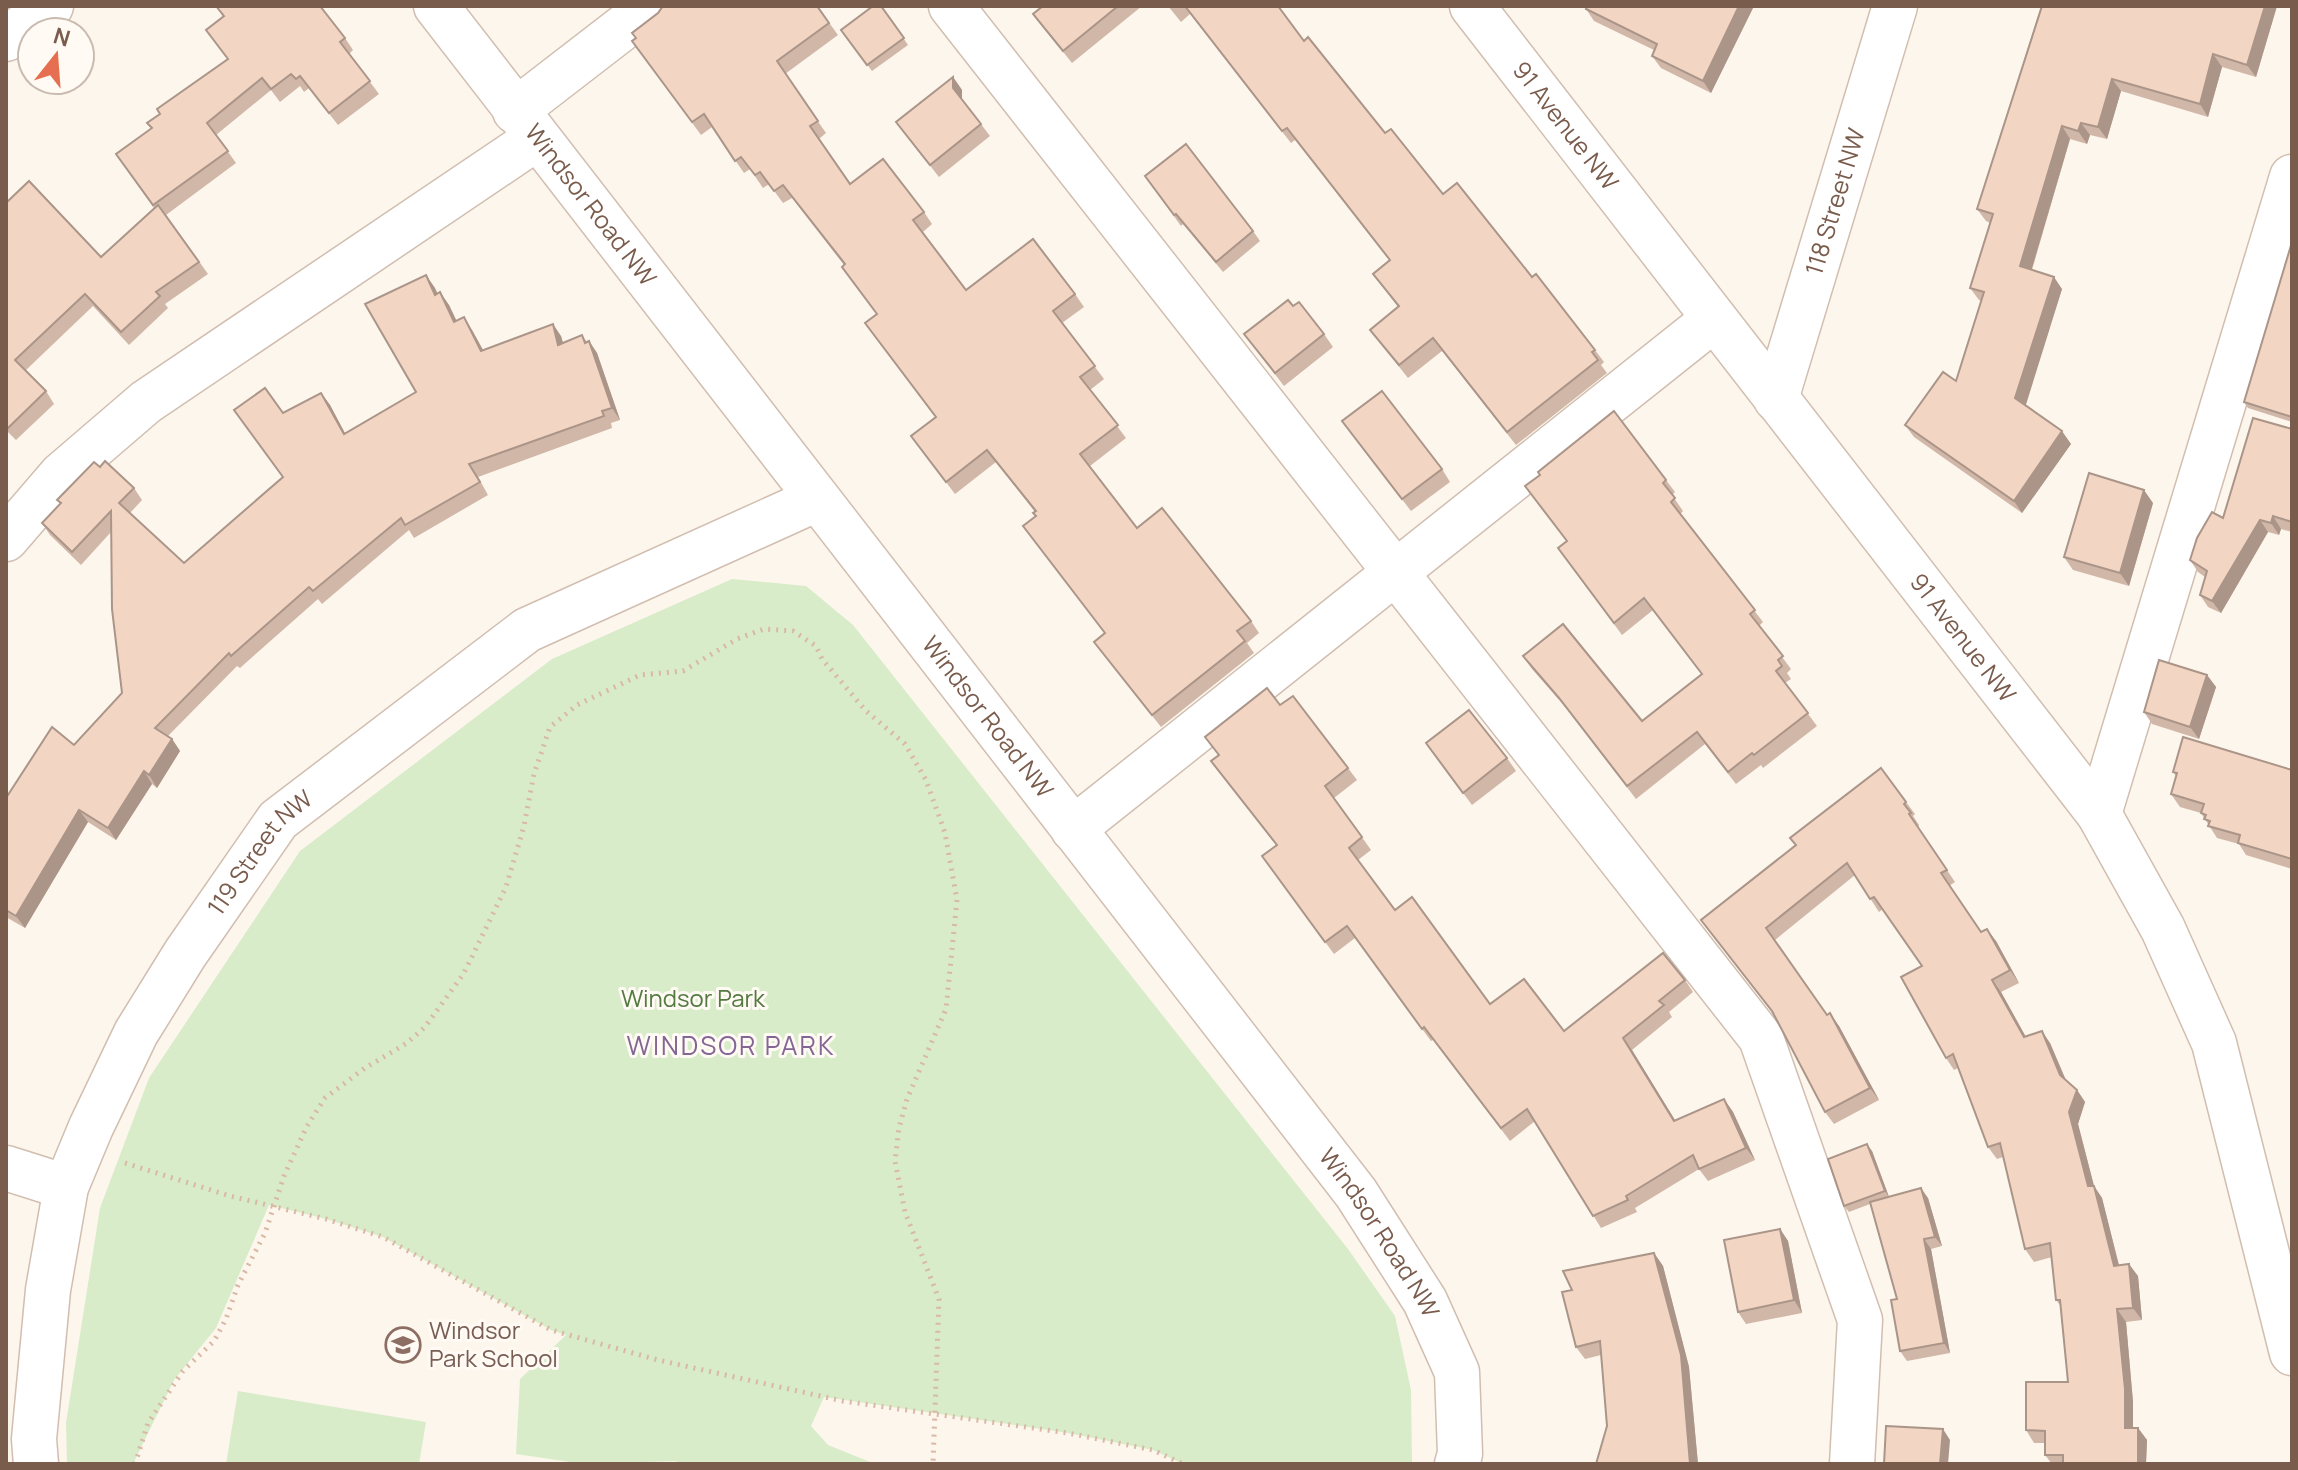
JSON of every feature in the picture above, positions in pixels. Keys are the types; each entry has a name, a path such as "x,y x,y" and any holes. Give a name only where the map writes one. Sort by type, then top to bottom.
{"street":[{"path":"6,39 51,6"},
{"name":"Windsor Road NW","path":"436,6 1356,1193 1425,1301 1457,1372 1460,1454 1457,1464"},
{"path":"6,539 61,475 146,402 526,125 651,6"},
{"path":"951,6 1761,1038 1860,1320 1852,1464"},
{"name":"91 Avenue NW","path":"1472,6 2099,814 2163,929 2214,1043 2292,1353"},
{"name":"118 Street NW","path":"1776,399 1895,6"},
{"path":"2099,814 2292,177"},
{"path":"1073,829 1714,319"},
{"name":"119 Street NW","path":"36,1464 34,1439 48,1290 66,1187 136,1033 185,954 278,820 527,630 817,499"},
{"path":"6,1168 66,1187"}],"path":[{"path":"135,1464 148,1423 183,1371 214,1341 220,1330 275,1206 284,1176 307,1126 325,1098 365,1068 407,1043 425,1027 464,973 506,887 524,826 534,774 550,727 577,705 640,675 683,671 737,639 764,629 793,631 816,646 822,659 865,710 905,744 926,780 945,833 957,900 946,1009 907,1099 895,1161 905,1212 939,1299 933,1464"},
{"path":"66,1187 117,1161 230,1196 326,1219 383,1237 551,1330 658,1360 843,1401 1083,1436 1153,1450 1183,1464"}],"green space":[{"name":"Windsor Park","path":"732,579 806,586 853,625 1348,1249 1395,1316 1411,1390 1412,1464 1183,1464 1153,1450 1068,1433 824,1397 811,1426 828,1445 875,1464 684,1464 675,1461 584,1464 516,1454 520,1379 566,1335 551,1330 383,1237 269,1205 216,1328 174,1380 133,1464 67,1464 66,1423 100,1208 149,1078 300,851 552,659"},
{"path":"238,1391 426,1422 419,1464 226,1464"}],"building":[{"path":"216,6 320,6 345,38 340,42 370,81 329,113 300,76 296,79 291,74 271,89 262,78 207,123 228,151 153,205 116,154 152,128 147,123 160,114 157,109 228,59 206,30 224,16"},
{"path":"663,6 817,6 829,23 777,61 818,121 810,126 850,184 883,159 924,212 913,220 966,290 1033,239 1075,294 1053,311 1095,366 1080,377 1118,425 1080,454 1137,528 1162,508 1251,621 1237,631 1245,641 1152,715 1094,642 1105,633 1023,526 1036,516 1033,513 1036,511 987,450 946,482 911,436 936,417 865,323 877,314 842,267 845,264 783,185 774,191 760,172 755,175 741,157 735,161 704,114 692,122 632,41 636,38 632,33"},
{"path":"873,6 881,6 904,38 867,65 841,30"},
{"path":"1043,6 1118,6 1063,51 1033,14"},
{"path":"1185,6 1278,6 1304,41 1308,37 1385,133 1391,129 1443,194 1457,183 1532,277 1536,274 1595,350 1592,352 1598,360 1507,432 1433,338 1399,365 1370,330 1399,306 1373,274 1390,260 1287,128 1282,131"},
{"path":"1587,6 1739,6 1703,81 1652,56 1657,44 1586,9"},
{"path":"2042,6 2265,6 2247,65 2213,54 2200,104 2112,79 2098,127 2081,123 2078,131 2062,126 2020,266 2054,277 2015,398 2062,431 2014,501 1905,425 1943,372 1956,381 1984,292 1970,288 1993,214 1977,209"},
{"path":"953,77 953,88 981,124 930,165 896,122"},
{"path":"1186,144 1253,231 1216,262 1174,215 1145,176"},
{"path":"29,181 101,257 158,205 199,262 156,292 160,296 121,332 85,294 15,360 46,391 8,428 6,203"},
{"path":"2292,242 2292,417 2244,402"},
{"path":"426,275 435,295 440,292 454,322 464,317 481,351 553,324 558,345 582,335 585,343 589,341 612,408 602,411 604,416 469,464 480,482 405,525 401,518 313,591 309,587 231,656 229,653 155,728 172,739 149,775 144,771 108,828 79,810 16,916 6,910 6,798 52,727 74,745 122,693 112,609 111,511 72,552 42,523 61,503 57,500 94,462 100,467 105,461 134,488 119,503 184,563 283,477 234,410 265,388 283,413 321,393 344,434 416,392 365,304"},
{"path":"1288,300 1293,306 1299,302 1324,334 1275,373 1244,334"},
{"path":"1382,391 1442,469 1402,499 1342,421"},
{"path":"1614,411 1666,480 1663,483 1675,498 1671,502 1755,610 1750,614 1783,656 1778,660 1782,666 1776,671 1808,713 1728,772 1697,732 1627,786 1523,656 1563,624 1642,721 1702,674 1644,598 1614,623 1558,548 1567,541 1525,486"},
{"path":"2253,418 2292,429 2292,522 2273,516 2271,523 2260,520 2212,601 2200,595 2207,571 2190,560 2197,538 2212,512 2223,518"},
{"path":"2089,473 2144,490 2120,573 2064,557"},
{"path":"2159,660 2207,675 2190,727 2144,712"},
{"path":"1267,688 1280,705 1293,696 1348,768 1325,786 1362,837 1349,848 1395,910 1412,897 1490,1004 1524,979 1564,1031 1663,953 1685,980 1659,1001 1664,1005 1623,1038 1674,1121 1724,1099 1746,1148 1699,1169 1693,1155 1626,1196 1628,1200 1593,1216 1527,1109 1501,1128 1424,1027 1422,1029 1347,926 1325,942 1262,856 1277,845 1211,761 1219,755 1205,737"},
{"path":"1469,710 1507,758 1463,793 1426,743"},
{"path":"2183,737 2292,770 2292,859 2238,843 2240,835 2208,826 2210,821 2204,819 2206,815 2201,813 2204,804 2171,794 2177,773 2173,772"},
{"path":"1881,768 1906,802 1904,804 1909,814 1947,870 1941,873 1981,932 1987,929 2010,970 1992,980 2024,1037 2042,1031 2060,1075 2077,1090 2069,1112 2088,1186 2094,1186 2114,1266 2129,1264 2133,1308 2117,1309 2125,1389 2125,1428 2138,1428 2138,1464 2063,1464 2063,1455 2045,1455 2045,1431 2026,1430 2026,1382 2068,1382 2060,1300 2056,1300 2050,1243 2025,1249 2000,1143 1988,1147 1953,1054 1946,1058 1901,977 1922,966 1874,897 1870,899 1847,863 1766,928 1827,1015 1830,1013 1870,1088 1825,1112 1772,1011 1701,920 1796,845 1790,838"},
{"path":"1867,1144 1885,1191 1844,1206 1828,1159"},
{"path":"1921,1188 1935,1237 1924,1239 1944,1343 1900,1351 1891,1300 1897,1299 1870,1202"},
{"path":"1780,1229 1794,1300 1738,1312 1724,1240"},
{"path":"1654,1253 1681,1355 1690,1464 1596,1464 1607,1426 1600,1341 1576,1347 1562,1292 1572,1290 1563,1271"},
{"path":"1886,1426 1943,1429 1940,1464 1884,1464"}],"place":[{"name":"Windsor Park School","path":"403,1345"}],"district":[{"name":"WINDSOR PARK","path":"731,1046"}]}
